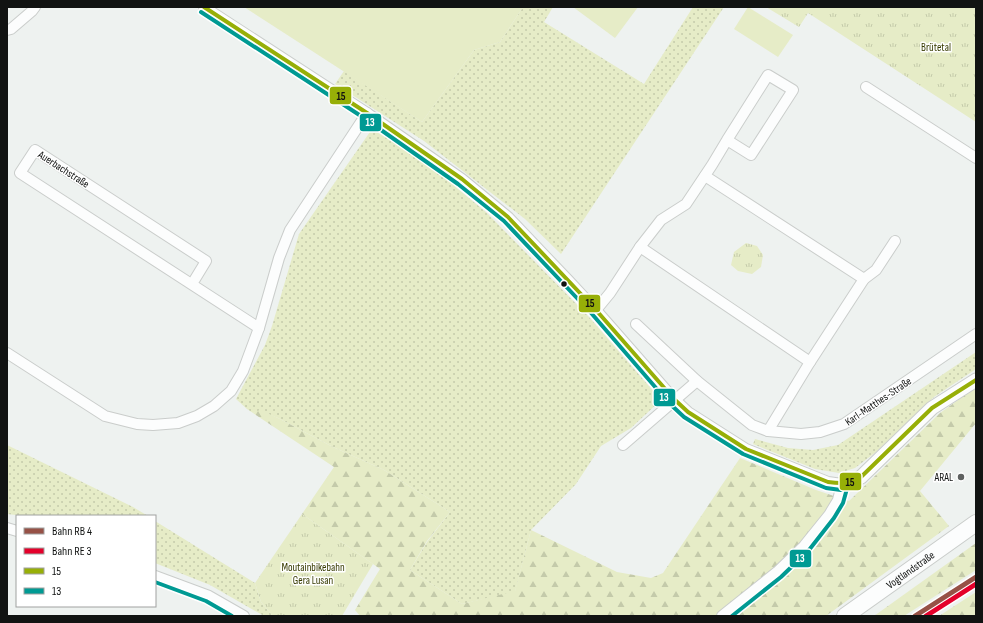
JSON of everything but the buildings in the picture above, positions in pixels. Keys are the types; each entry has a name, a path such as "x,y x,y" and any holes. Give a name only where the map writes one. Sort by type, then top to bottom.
{"main road":[{"name":"Vogtlandstraße","path":"845,616 976,524"}],"street":[{"path":"7,30 11,29 35,7"},
{"path":"204,7 367,113 462,179 508,217 596,310 674,400 688,412 746,449 828,482 842,484 852,482 861,477 932,408 976,380"},
{"path":"596,310 610,293 640,247 661,220 686,204 768,75 793,90 751,154 727,140"},
{"path":"866,87 976,158"},
{"path":"7,353 105,416 136,424 154,425 178,422 197,416 214,406 231,391 243,371 259,328 279,258 290,230 367,113"},
{"name":"Auerbachstraße","path":"192,284 206,261 35,150 20,173 259,328"},
{"path":"705,176 864,279"},
{"path":"768,431 810,362 864,279 876,270 895,242"},
{"path":"640,247 810,362"},
{"name":"Karl-Matthes-Straße","path":"636,324 697,381 752,425 768,431 801,434 820,432 844,424 976,334"},
{"path":"623,445 697,381"},
{"path":"722,616 777,572 804,546 829,515 838,500 842,484"},
{"path":"156,576 209,596 244,616"}],"green space":[{"path":"244,7 523,7 500,42 474,50 422,122"},
{"path":"523,7 553,7 544,22 644,84 693,7 724,7 561,254 525,219 424,141 335,84 344,71 422,122 474,50 500,42"},
{"path":"573,7 638,7 615,38"},
{"path":"748,7 793,35 778,57 734,29"},
{"name":"Brütetal","path":"766,7 971,7 976,9 976,122 808,13 799,27"},
{"path":"372,129 429,165 487,213 589,317 661,400 631,428 601,446 576,484 531,530 515,592 462,604 410,570 427,542 450,512 384,470 333,447 278,418 260,411 253,413 236,399 265,345 299,234"},
{"path":"746,243 757,246 763,255 761,267 752,274 738,271 731,265 734,252"},
{"path":"976,352 976,369 934,397 876,452 855,468 839,473 815,469 753,444 755,439 788,448 813,450 838,445"},
{"path":"976,387 976,423 920,491 949,526 826,616 360,616 355,610 380,569 302,514 334,467 253,413 260,410 333,447 384,470 450,512 427,541 410,570 462,604 515,591 531,530 617,572 651,578 663,573 740,458 816,490 849,501 940,413"},
{"path":"7,445 146,515 16,515 7,514"},
{"name":"Moutainbikebahn Gera Lusan","path":"302,514 373,564 342,616 273,616 261,602 255,583"},
{"path":"156,522 255,583 261,602 273,616 264,616 210,585 156,563"},
{"path":"976,543 976,570 904,616 874,616"},
{"path":"976,592 976,616 939,616"}],"transit line":[{"name":"15","path":"204,7 367,113 462,179 508,217 596,310 674,399 688,412 746,449 828,482 841,483 853,481 861,477 932,408 976,380"},
{"name":"13","path":"201,12 364,118 458,184 504,221 592,314 669,403 684,417 743,454 826,488 841,490"},
{"name":"13","path":"732,616 781,577 809,550 834,518 843,503 848,485"},
{"path":"915,616 976,577"},
{"name":"13","path":"156,582 206,601 232,616"},
{"path":"926,616 976,584"}],"place":[{"name":"ARAL","path":"961,477"}]}
